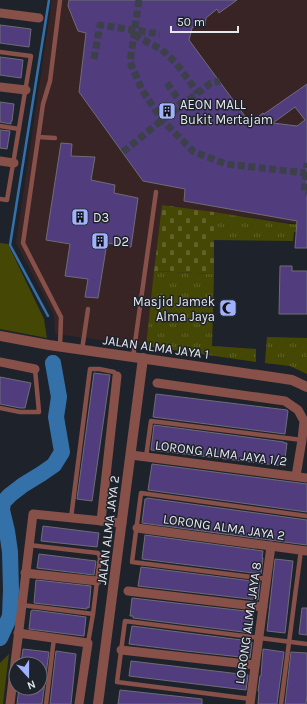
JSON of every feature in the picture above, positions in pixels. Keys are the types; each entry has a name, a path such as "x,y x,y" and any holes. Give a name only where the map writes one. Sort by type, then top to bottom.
{"street":[{"path":"0,13 39,18"},
{"path":"0,87 26,90"},
{"path":"0,161 14,163"},
{"name":"JALAN ALMA JAYA 1","path":"0,336 82,350 292,380 307,387"},
{"name":"JALAN ALMA JAYA 2","path":"98,704 131,455 138,358"},
{"path":"0,362 35,369"},
{"name":"JALAN ALMA JAYA 2","path":"101,521 117,376"},
{"path":"157,383 284,401 298,410 304,421 296,476"},
{"name":"LORONG ALMA JAYA 1/2","path":"131,455 307,478"},
{"path":"10,704 33,514 122,523"},
{"name":"LORONG ALMA JAYA 2","path":"137,528 304,551"},
{"name":"LORONG ALMA JAYA 8","path":"250,701 271,546"},
{"path":"25,573 97,581"},
{"path":"128,591 263,607"},
{"path":"18,633 88,643 79,704"},
{"path":"121,650 255,665"}],"lane":[{"path":"60,0 50,81 43,104 23,243 61,317 60,346"},
{"path":"0,52 31,56 8,200 0,199"},
{"path":"0,126 19,129"},
{"path":"38,136 55,138"},
{"path":"138,358 156,192"},
{"path":"82,350 88,309"},
{"path":"0,408 20,412 39,412 35,369"},
{"path":"71,518 90,369 114,372 117,376"},
{"path":"146,457 151,421 302,440"},
{"path":"267,579 132,562 141,493 307,516"},
{"path":"29,545 98,553 100,557 88,643"},
{"path":"281,704 289,642 304,551"},
{"path":"22,605 93,614"},
{"path":"250,701 117,682 125,621 307,644"},
{"path":"46,704 54,638"}],"shaded area":[{"path":"52,0 307,0 307,225 162,205 146,346 55,334 54,315 16,243"}],"green space":[{"path":"162,205 214,212 214,274 154,271"},
{"path":"214,212 290,224 307,225 307,233 294,232 293,241 214,240"},
{"path":"0,243 8,244 44,319 47,338 0,329"},
{"path":"154,271 214,274 212,346 256,349 256,362 146,346"},
{"path":"267,337 307,338 307,374 290,366 265,363"},
{"path":"9,654 3,704 0,704 0,663"}],"building":[{"name":"AEON MALL Bukit Mertajam","path":"69,0 237,0 219,13 217,9 206,18 205,26 197,25 192,28 189,40 250,123 307,84 307,248 295,248 297,221 184,201 185,189 143,181 79,92 86,33 78,31 68,6","holes":["295,107 305,120 297,126 273,123"]},
{"path":"0,25 31,29 29,47 0,43"},
{"path":"0,57 23,60 21,78 0,75"},
{"path":"0,102 14,104 11,124 0,122"},
{"path":"0,130 10,131 7,149 0,148"},
{"path":"61,143 72,144 71,156 95,157 91,180 115,185 114,193 138,198 131,247 107,243 98,298 85,297 88,279 65,276 70,244 46,240"},
{"path":"280,266 292,266 292,271 307,271 307,314 279,314"},
{"path":"94,373 110,375 92,501 77,499"},
{"path":"0,377 31,383 25,408 0,404"},
{"path":"156,394 287,410 285,434 153,417"},
{"path":"154,425 284,442 287,443 284,466 151,450"},
{"path":"152,464 307,484 307,512 148,490"},
{"path":"147,498 307,520 307,545 142,523 145,499"},
{"path":"43,526 99,533 97,547 41,541"},
{"path":"145,535 263,551 261,574 142,559"},
{"path":"39,554 96,561 94,575 37,568"},
{"path":"275,559 293,561 285,633 267,631"},
{"path":"141,567 260,582 258,600 138,586"},
{"path":"36,580 91,586 89,608 34,603"},
{"path":"132,598 254,612 251,633 133,618 133,616 130,616"},
{"path":"302,608 307,608 307,635 299,634"},
{"path":"33,610 86,617 84,636 29,629 31,611"},
{"path":"132,626 250,641 252,642 250,658 129,644"},
{"path":"23,649 49,652 48,659 48,656 22,656"},
{"path":"263,649 284,652 277,704 258,704"},
{"path":"56,651 76,654 71,704 50,704"},
{"path":"291,652 307,653 306,704 285,704"},
{"path":"131,661 248,675 246,690 129,676"},
{"path":"120,690 202,699 202,704 118,704"},
{"path":"18,696 43,696 42,704 17,704"}],"waterway":[{"path":"48,316 10,245 49,0"},
{"path":"0,638 10,616 11,590 10,552 2,510 3,502 23,485 54,465 62,452 56,417 59,397 53,363"}],"tunnel":[{"path":"139,0 130,62 142,90 162,120 194,152 226,164 306,173 307,163"},
{"path":"94,59 100,25 160,34"},
{"path":"134,35 161,49 176,63 198,93"},
{"path":"123,152 211,83 220,81"},
{"path":"167,83 182,105"},
{"path":"306,173 304,192 307,193"}],"place":[{"name":"AEON MALL Bukit Mertajam","path":"167,111"},
{"name":"D3","path":"80,217"},
{"name":"D2","path":"100,241"},
{"name":"Masjid Jamek Alma Jaya","path":"228,308"}]}
